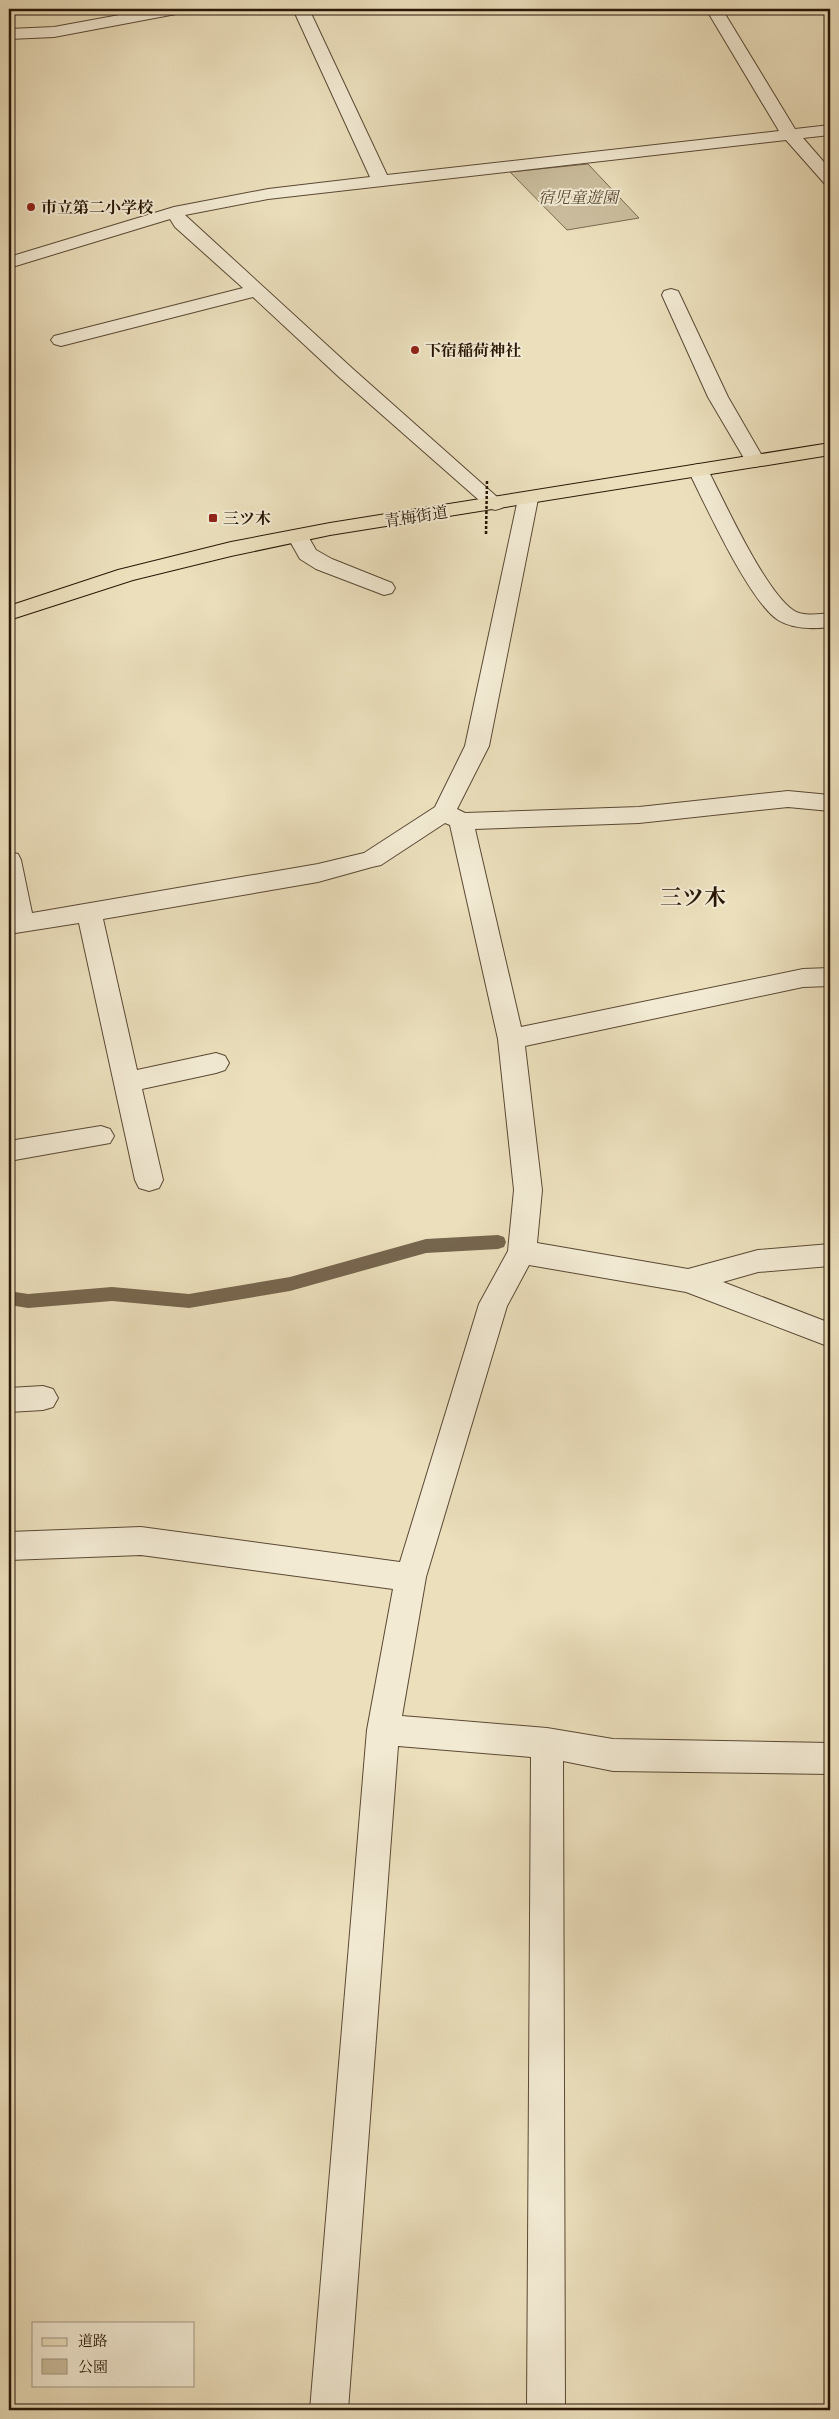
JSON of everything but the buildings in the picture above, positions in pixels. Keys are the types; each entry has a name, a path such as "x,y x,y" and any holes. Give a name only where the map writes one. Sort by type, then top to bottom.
{"main road":[{"name":"青梅街道","path":"9,613 134,573 231,549 298,536 830,449"}],"street":[{"path":"9,34 54,32 176,9"},
{"path":"301,9 381,182"},
{"path":"714,9 790,134 830,179"},
{"path":"9,262 174,212 268,194 830,130"},
{"path":"174,212 181,223 257,290 346,373 495,504"},
{"path":"61,340 257,290"},
{"path":"671,296 718,397 755,461"},
{"path":"698,470 767,595 785,615 818,623 830,620"},
{"path":"329,2410 383,1730 411,1577 493,1304 522,1252 528,1190 511,1039 452,816 477,746 528,499"},
{"path":"298,536 308,554 324,564 384,588"},
{"path":"9,860 16,924 90,914 318,873 372,859 452,816 639,815 788,799 830,803"},
{"path":"90,914 149,1180"},
{"path":"511,1039 803,978 830,977"},
{"path":"127,1082 216,1063"},
{"path":"9,1151 101,1136"},
{"path":"522,1252 688,1281 830,1335"},
{"path":"688,1281 758,1262 830,1255"},
{"path":"9,1400 43,1398"},
{"path":"9,1546 141,1541 411,1577"},
{"path":"383,1730 547,1743 613,1755 830,1759"},
{"path":"546,2410 547,1743"}],"path":[{"path":"486,534 488,480"}],"green space":[{"name":"宿児童遊園","path":"588,164 639,218 567,230 510,172"}],"waterway":[{"path":"9,1298 28,1301 112,1294 189,1301 290,1284 426,1246 498,1242"}],"place":[{"name":"市立第二小学校","path":"31,207"},
{"name":"下宿稲荷神社","path":"415,350"},
{"name":"三ツ木","path":"213,518"}],"district":[{"name":"三ツ木","path":"693,897"}]}
